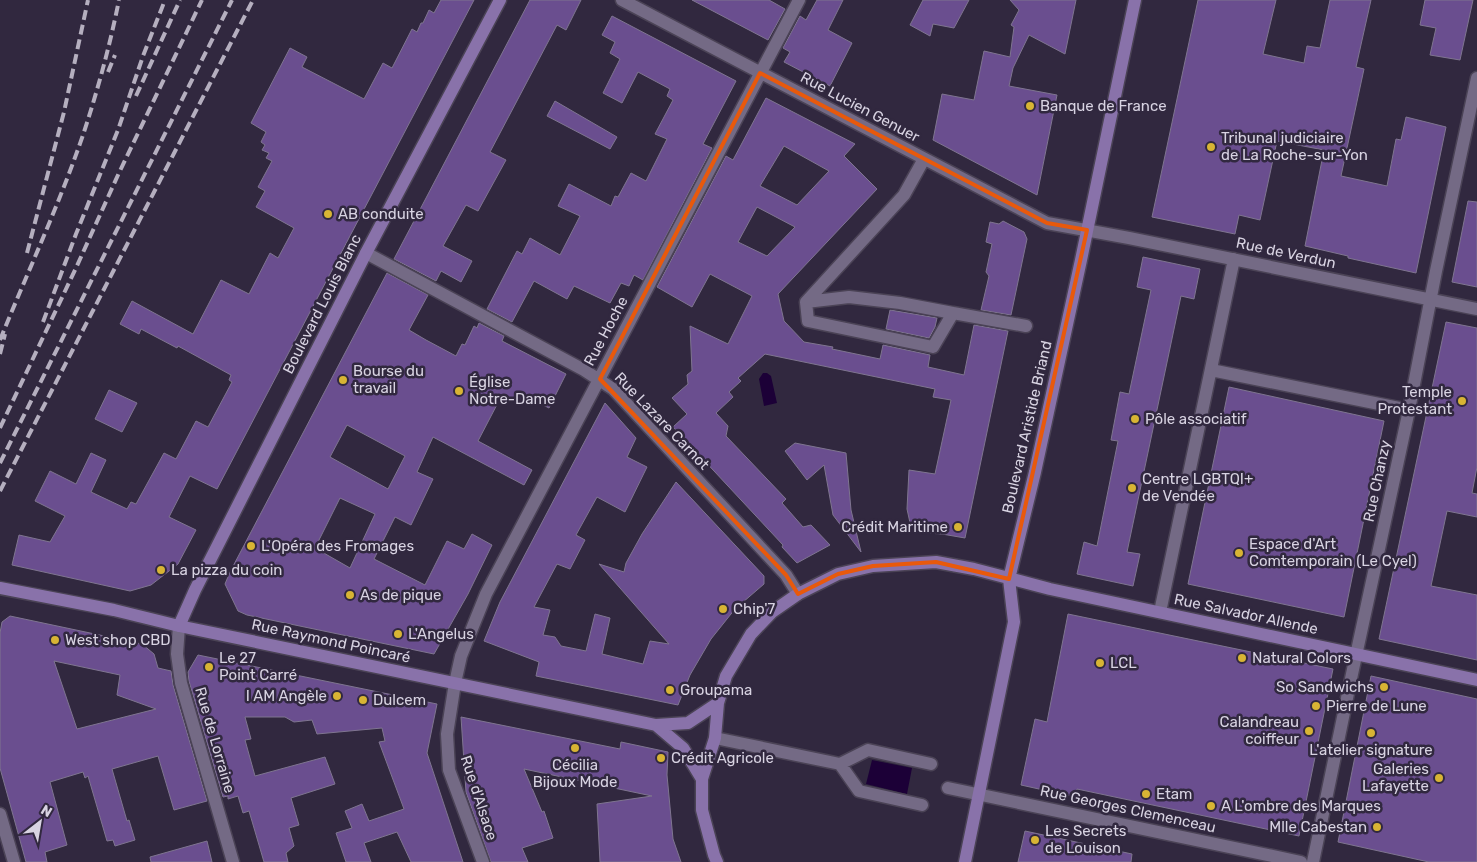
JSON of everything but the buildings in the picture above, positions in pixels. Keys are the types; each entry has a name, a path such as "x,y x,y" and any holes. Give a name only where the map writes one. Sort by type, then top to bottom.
{"main road":[{"name":"Boulevard Louis Blanc","path":"179,626 195,590 366,253 500,0"},
{"name":"Boulevard Aristide Briand","path":"966,862 1014,622 1009,579 1035,472 1134,0"},
{"name":"Rue Salvador Allende","path":"702,779 715,738 718,703 726,676 751,634 772,612 798,594 838,574 873,566 936,562 974,569 1050,590 1477,680"},
{"name":"Rue Raymond Poincaré","path":"0,588 114,610 179,626 656,725 688,723 718,703"},
{"name":"Rue Raymond Poincaré","path":"656,725 683,748 702,779"},
{"path":"702,779 702,810 717,862"}],"street":[{"name":"Rue Lucien Genuer","path":"622,0 1048,224 1087,230"},
{"name":"Rue Hoche","path":"455,683 461,656 486,594 799,0"},
{"name":"Rue Chanzy","path":"1313,862 1477,78"},
{"path":"924,159 904,195 806,302 808,321 933,347 953,314"},
{"name":"Rue de Verdun","path":"1087,230 1477,309"},
{"name":"Rue Lazare Carnot","path":"366,253 600,379 613,390 786,575 798,594"},
{"path":"1160,612 1234,259"},
{"path":"806,302 849,297 900,303 1026,326"},
{"path":"1211,370 1409,410"},
{"name":"Rue de Lorraine","path":"179,626 177,654 181,683 233,862"},
{"name":"Rue d'Alsace","path":"455,683 448,734 450,770 483,862"},
{"path":"715,738 840,764 868,750 931,764"},
{"path":"840,764 859,791 922,805"},
{"name":"Rue Georges Clemenceau","path":"948,788 1301,862"},
{"path":"0,814 14,862"}],"highlighted area":[{"path":"760,73 1047,223 1087,230 1009,579 936,562 873,566 838,574 798,594 786,575 600,379"}],"shaded area":[{"path":"763,373 771,376 777,403 764,406 759,379"},
{"path":"872,760 912,768 907,794 866,784"}],"railway":[{"path":"27,253 64,112 88,0"},
{"path":"0,340 75,158 94,100 119,0"},
{"path":"43,322 118,130 143,56 165,0"},
{"path":"136,96 180,0"},
{"path":"0,428 202,0"},
{"path":"0,463 232,0"},
{"path":"0,491 253,0"},
{"path":"108,72 115,55"},
{"path":"0,354 5,334"}],"place":[{"name":"Banque de France","path":"1030,106"},
{"name":"Tribunal judiciaire de La Roche-sur-Yon","path":"1211,147"},
{"name":"AB conduite","path":"328,214"},
{"name":"Bourse du travail","path":"343,380"},
{"name":"Église Notre-Dame","path":"459,391"},
{"name":"Temple Protestant","path":"1462,401"},
{"name":"Pôle associatif","path":"1135,419"},
{"name":"Centre LGBTQI+ de Vendée","path":"1132,488"},
{"name":"Crédit Maritime","path":"958,527"},
{"name":"L'Opéra des Fromages","path":"251,546"},
{"name":"Espace d'Art Comtemporain (Le Cyel)","path":"1239,553"},
{"name":"La pizza du coin","path":"161,570"},
{"name":"As de pique","path":"350,595"},
{"name":"Chip'7","path":"723,609"},
{"name":"L'Angelus","path":"398,634"},
{"name":"West shop CBD","path":"55,640"},
{"name":"Natural Colors","path":"1242,658"},
{"name":"LCL","path":"1100,663"},
{"name":"Le 27 Point Carré","path":"209,667"},
{"name":"So Sandwichs","path":"1384,687"},
{"name":"Groupama","path":"670,690"},
{"name":"I AM Angèle","path":"337,696"},
{"name":"Dulcem","path":"363,700"},
{"name":"Pierre de Lune","path":"1316,706"},
{"name":"Calandreau coiffeur","path":"1309,731"},
{"name":"L'atelier signature","path":"1371,733"},
{"name":"Cécilia Bijoux Mode","path":"575,748"},
{"name":"Crédit Agricole","path":"661,758"},
{"name":"Galeries Lafayette","path":"1439,778"},
{"name":"Etam","path":"1146,794"},
{"name":"A L'ombre des Marques","path":"1211,806"},
{"name":"Mlle Cabestan","path":"1377,827"},
{"name":"Les Secrets de Louison","path":"1035,840"}]}
